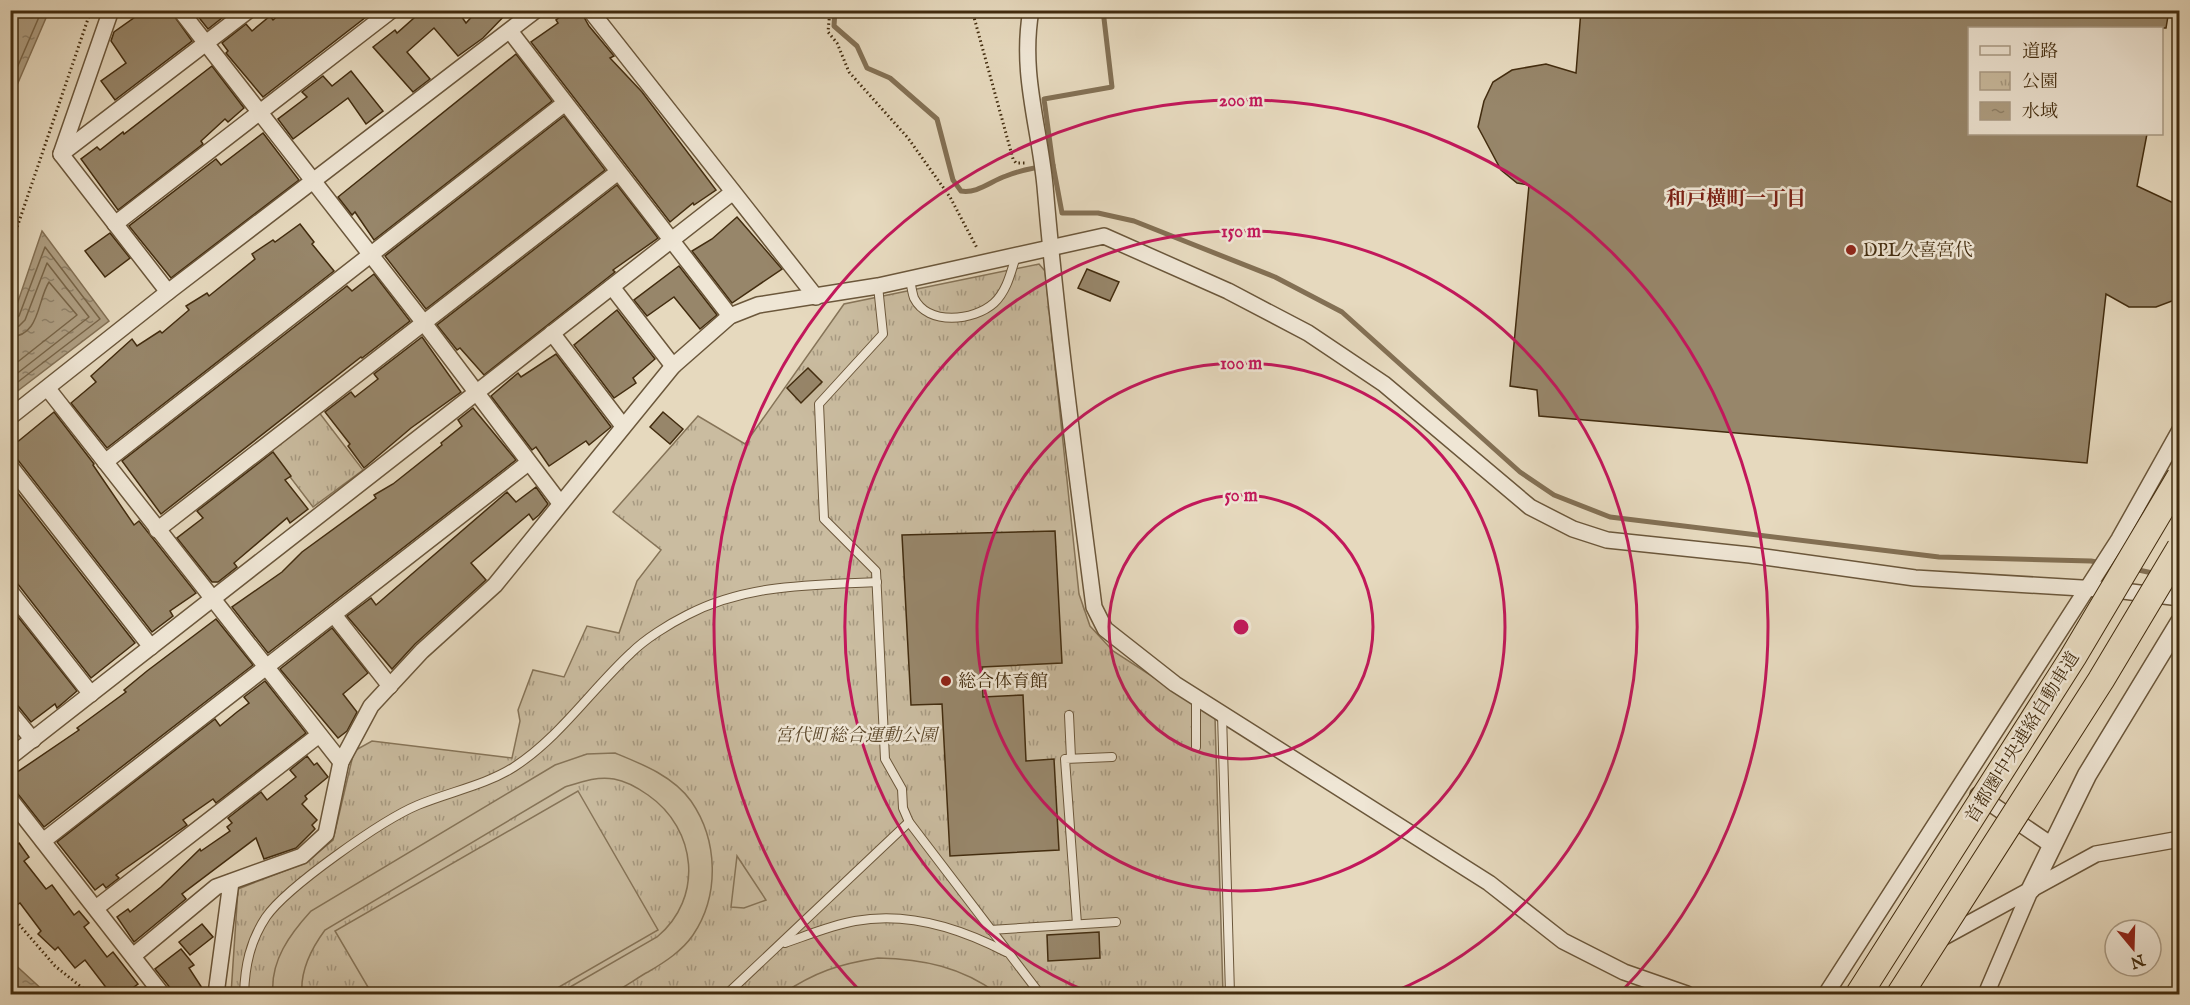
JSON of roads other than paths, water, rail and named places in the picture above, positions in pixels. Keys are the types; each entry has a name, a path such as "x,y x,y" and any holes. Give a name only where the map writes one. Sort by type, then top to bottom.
{"highway":[{"name":"首都圏中央連絡自動車道","path":"1858,994 2073,657 2180,477"},
{"name":"首都圏中央連絡自動車道","path":"1900,994 2101,680 2180,548"}],"street":[{"path":"61,154 111,10"},
{"path":"180,10 424,323 560,503"},
{"path":"61,154 249,10"},
{"path":"116,224 392,10"},
{"path":"10,417 168,292 536,10"},
{"path":"591,10 816,297"},
{"path":"1031,10 1026,68 1041,158 1049,249 1094,607 1105,628 1175,684 1489,883 1563,941 1624,972 1687,994"},
{"path":"510,31 730,316"},
{"path":"105,462 565,103"},
{"path":"61,154 168,292"},
{"path":"157,530 618,172"},
{"path":"10,757 733,192"},
{"path":"133,956 216,887 302,856 326,834 341,762 371,706 422,651 495,585 673,366 730,316 758,305 878,286 1104,236 1228,291 1308,333 1384,384 1530,507 1573,529 1607,540 1750,555 1915,578 2088,588 2180,598"},
{"path":"612,287 673,366"},
{"path":"552,333 622,426"},
{"path":"48,389 341,762"},
{"path":"1826,994 2088,588 2180,430"},
{"path":"43,841 528,463"},
{"path":"10,466 151,647"},
{"path":"10,591 92,694"},
{"path":"334,615 390,686"},
{"path":"1986,994 2050,844 2087,775 2180,622"},
{"path":"10,712 33,740"},
{"path":"96,908 319,735"},
{"path":"1963,784 2050,844"},
{"path":"10,799 162,994"},
{"path":"1889,994 1923,953 1953,930 2096,854 2180,839"},
{"path":"216,994 231,882"}],"lane":[{"path":"910,279 915,298 922,308 950,318 968,318 984,311 996,302 1008,281 1016,256"},
{"path":"878,286 883,334 819,404 824,519 876,571 885,759 902,789 903,808 909,822 1040,994"},
{"path":"244,994 245,968 253,941 267,916 285,896 384,821 417,805 493,778 514,767 554,734 632,651 686,615 733,595 781,586 877,582"},
{"path":"1196,696 1196,747"},
{"path":"1222,712 1230,994"},
{"path":"1069,715 1071,758"},
{"path":"1077,924 1065,759 1112,757"},
{"path":"727,994 909,822"},
{"path":"781,944 856,921 905,919 938,924 975,936 1010,955"},
{"path":"990,930 1116,922"}],"water":[{"path":"10,11 49,11 11,99"},
{"path":"42,231 109,321 11,396 11,322"},
{"path":"11,961 47,994 11,994"}],"waterway":[{"path":"835,10 834,26 857,46 867,68 890,78 937,119 953,180 961,191 973,191 1017,172 1053,165 1062,213 1098,213 1134,221 1275,277 1342,312 1520,472 1554,495 1610,517 1939,557 2091,561 2119,566"},
{"path":"1053,165 1044,99 1112,87 1103,10"},
{"path":"2134,569 2157,574"}],"place":[{"name":"DPL久喜宮代","path":"1851,250"},
{"name":"総合体育館","path":"946,681"}],"district":[{"name":"和戸横町一丁目","path":"1736,198"}],"park label":[{"name":"宮代町総合運動公園","path":"856,735"}]}
